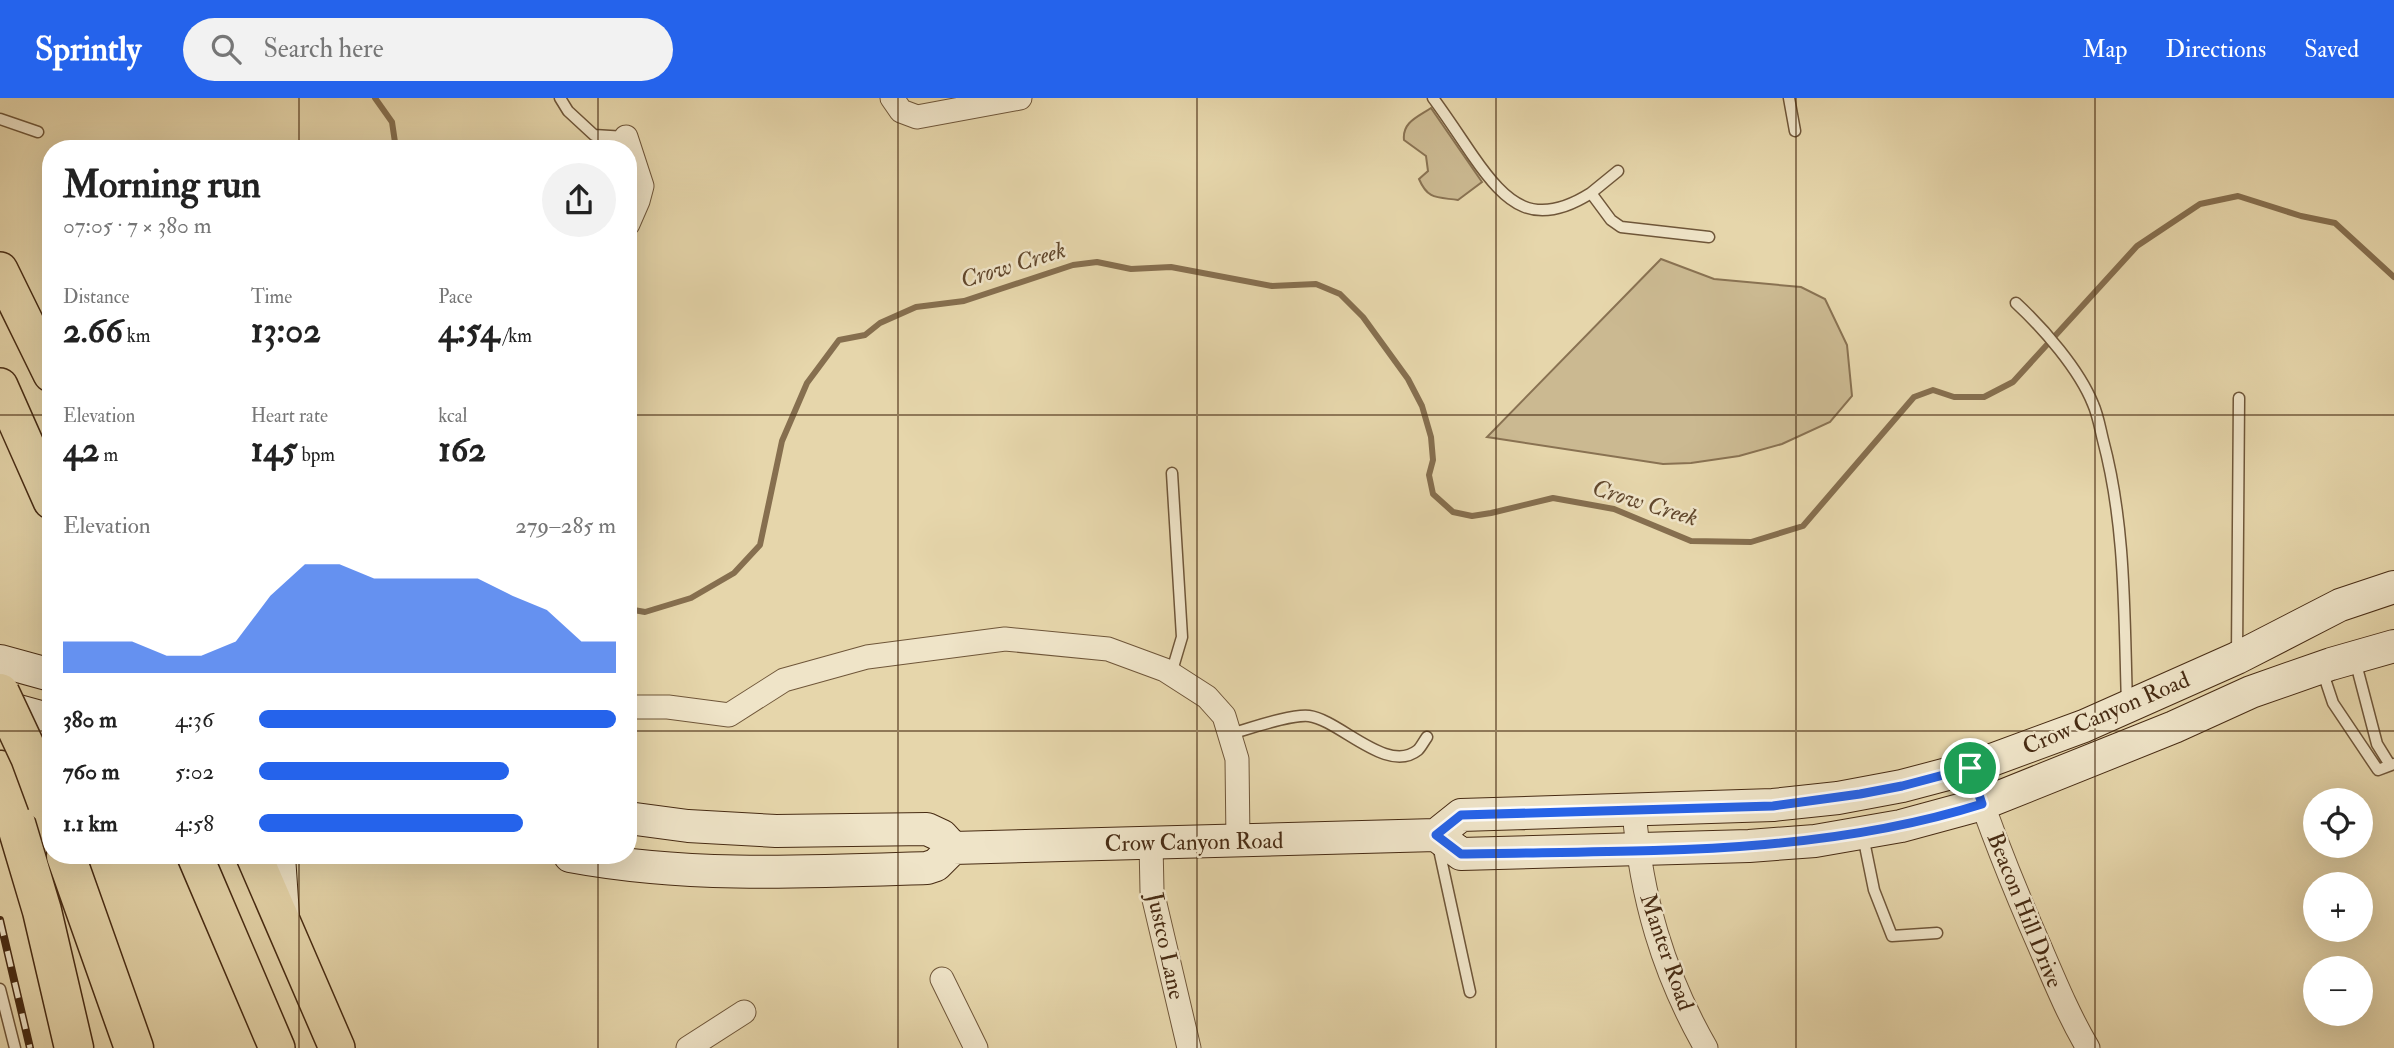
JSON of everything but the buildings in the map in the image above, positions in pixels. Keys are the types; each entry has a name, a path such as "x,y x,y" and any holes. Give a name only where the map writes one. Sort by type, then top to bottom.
{"highway":[{"path":"0,693 26,747 42,790"},
{"path":"3,781 42,911 74,1048"},
{"path":"69,864 134,1048"}],"main road":[{"path":"0,270 42,356"},
{"path":"0,386 42,481"},
{"name":"Crow Canyon Road","path":"953,848 1436,835 1461,815 1740,807 1816,801 1902,786 1970,768 2084,726 2237,658 2340,605 2394,587"},
{"name":"Crow Canyon Road","path":"1436,835 1461,854 1749,846 1862,834 1923,821 1982,804 2174,727 2251,692 2321,667 2394,646"},
{"path":"0,706 42,718"},
{"path":"624,864 680,870 835,871 927,868 936,865 953,848 942,836 925,829 776,831 637,819"},
{"path":"198,864 277,1048"},
{"path":"257,864 337,1048"},
{"path":"280,864 284,927"}],"street":[{"path":"892,98 901,111 918,117 1020,98"},
{"path":"637,171 642,186 637,203"},
{"path":"637,708 668,707 729,715 784,680 867,657 1005,639 1108,649 1171,674 1207,697 1224,716 1237,760 1238,841"},
{"name":"Beacon Hill Drive","path":"1970,768 2035,936 2071,1019 2088,1048"},
{"name":"Manter Road","path":"1634,810 1637,850 1649,912 1683,1008 1706,1048"},
{"name":"Justco Lane","path":"1151,843 1154,897 1189,1048"},
{"path":"942,979 976,1048"},
{"path":"688,1048 744,1012"}],"lane":[{"path":"560,98 568,111 594,135 626,137"},
{"path":"1433,98 1488,177 1513,202 1545,211 1561,209 1591,193 1618,171"},
{"path":"1788,98 1795,131"},
{"path":"0,119 38,132"},
{"path":"1591,193 1611,220 1621,227 1709,237"},
{"path":"2016,303 2035,321 2067,361 2093,403 2112,474 2122,558 2127,707"},
{"path":"2237,658 2239,398"},
{"path":"1171,674 1182,637 1172,473"},
{"path":"2321,667 2333,703 2378,770 2392,765 2377,744 2354,657"},
{"path":"1230,734 1307,716 1322,720 1387,756 1402,756 1417,751 1427,737"},
{"path":"1862,834 1874,890 1892,936 1937,933"},
{"path":"1436,835 1470,992"},
{"path":"0,989 15,1048"}],"shaded area":[{"path":"1431,108 1482,182 1458,200 1439,198 1426,191 1419,179 1428,171 1426,156 1404,140 1408,124"},
{"path":"1661,259 1714,279 1801,287 1825,299 1847,345 1852,396 1830,422 1782,444 1739,456 1691,463 1663,464 1487,437"}],"waterway":[{"name":"Crow Creek","path":"375,98 392,122 395,140"},
{"name":"Crow Creek","path":"637,611 645,612 691,598 734,573 760,545 782,441 807,383 839,340 865,335 880,323 916,307 964,301 1073,265 1097,262 1131,269 1171,267 1272,286 1316,284 1340,294 1363,317 1408,379 1422,406 1431,437 1433,460 1429,475 1433,494 1453,512 1472,516 1553,498 1614,509 1691,541 1751,542 1803,526 1914,397 1933,390 1954,397 1984,397 2013,382 2137,246 2200,204 2238,196 2301,216 2335,223 2394,277"}],"railway":[{"path":"0,920 30,1048"}],"route":[{"path":"1970,768 1982,804 1901,826 1815,841 1749,846 1461,854 1436,835 1461,815 1773,806 1902,786 1970,768"}]}
